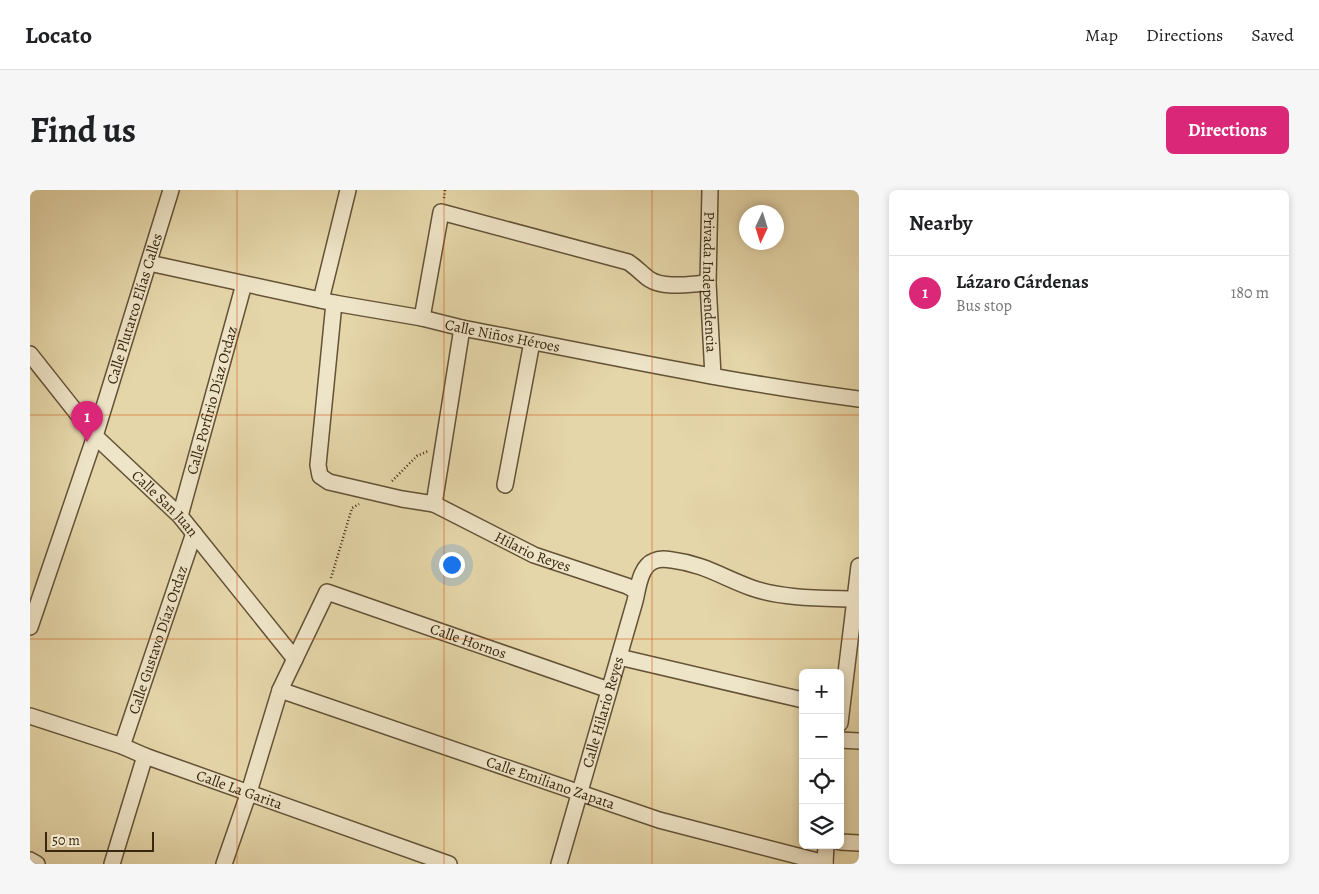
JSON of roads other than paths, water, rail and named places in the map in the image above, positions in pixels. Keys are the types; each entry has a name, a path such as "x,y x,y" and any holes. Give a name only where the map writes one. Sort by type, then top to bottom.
{"street":[{"name":"Calle Plutarco Elías Calles","path":"31,621 95,436 171,190"},
{"path":"328,301 348,190"},
{"name":"Privada Independencia","path":"710,190 708,283 713,376"},
{"path":"422,318 441,212 628,262 655,283 682,285 708,283"},
{"name":"Calle Niños Héroes","path":"149,263 532,342 814,394 859,399"},
{"name":"Calle Porfirio Díaz Ordaz","path":"180,516 244,284"},
{"name":"Hilario Reyes","path":"328,301 318,465 320,476 329,482 402,499 434,504 534,555 627,586 636,591"},
{"path":"434,504 442,444 462,328"},
{"path":"506,485 532,342"},
{"name":"Calle San Juan","path":"30,354 95,436 180,516 294,660"},
{"name":"Calle Gustavo Díaz Ordaz","path":"122,746 194,533"},
{"name":"Calle Hilario Reyes","path":"559,864 635,601 636,591 644,570 651,562 660,558 689,562 752,588 770,593 856,600"},
{"path":"844,699 854,651 859,566"},
{"name":"Calle Hornos","path":"294,660 327,592 609,690"},
{"path":"619,657 799,699"},
{"path":"224,864 249,792 280,690 294,660"},
{"name":"Calle Emiliano Zapata","path":"280,690 659,820 825,864"},
{"name":"Calle La Garita","path":"30,716 122,746 145,756 449,864"},
{"path":"844,740 859,741"},
{"path":"112,864 145,756"},
{"path":"844,842 859,843"},
{"path":"825,864 826,849"},
{"path":"30,860 37,864"}],"place":[{"name":"Lázaro Cárdenas","path":"87,442"}]}
